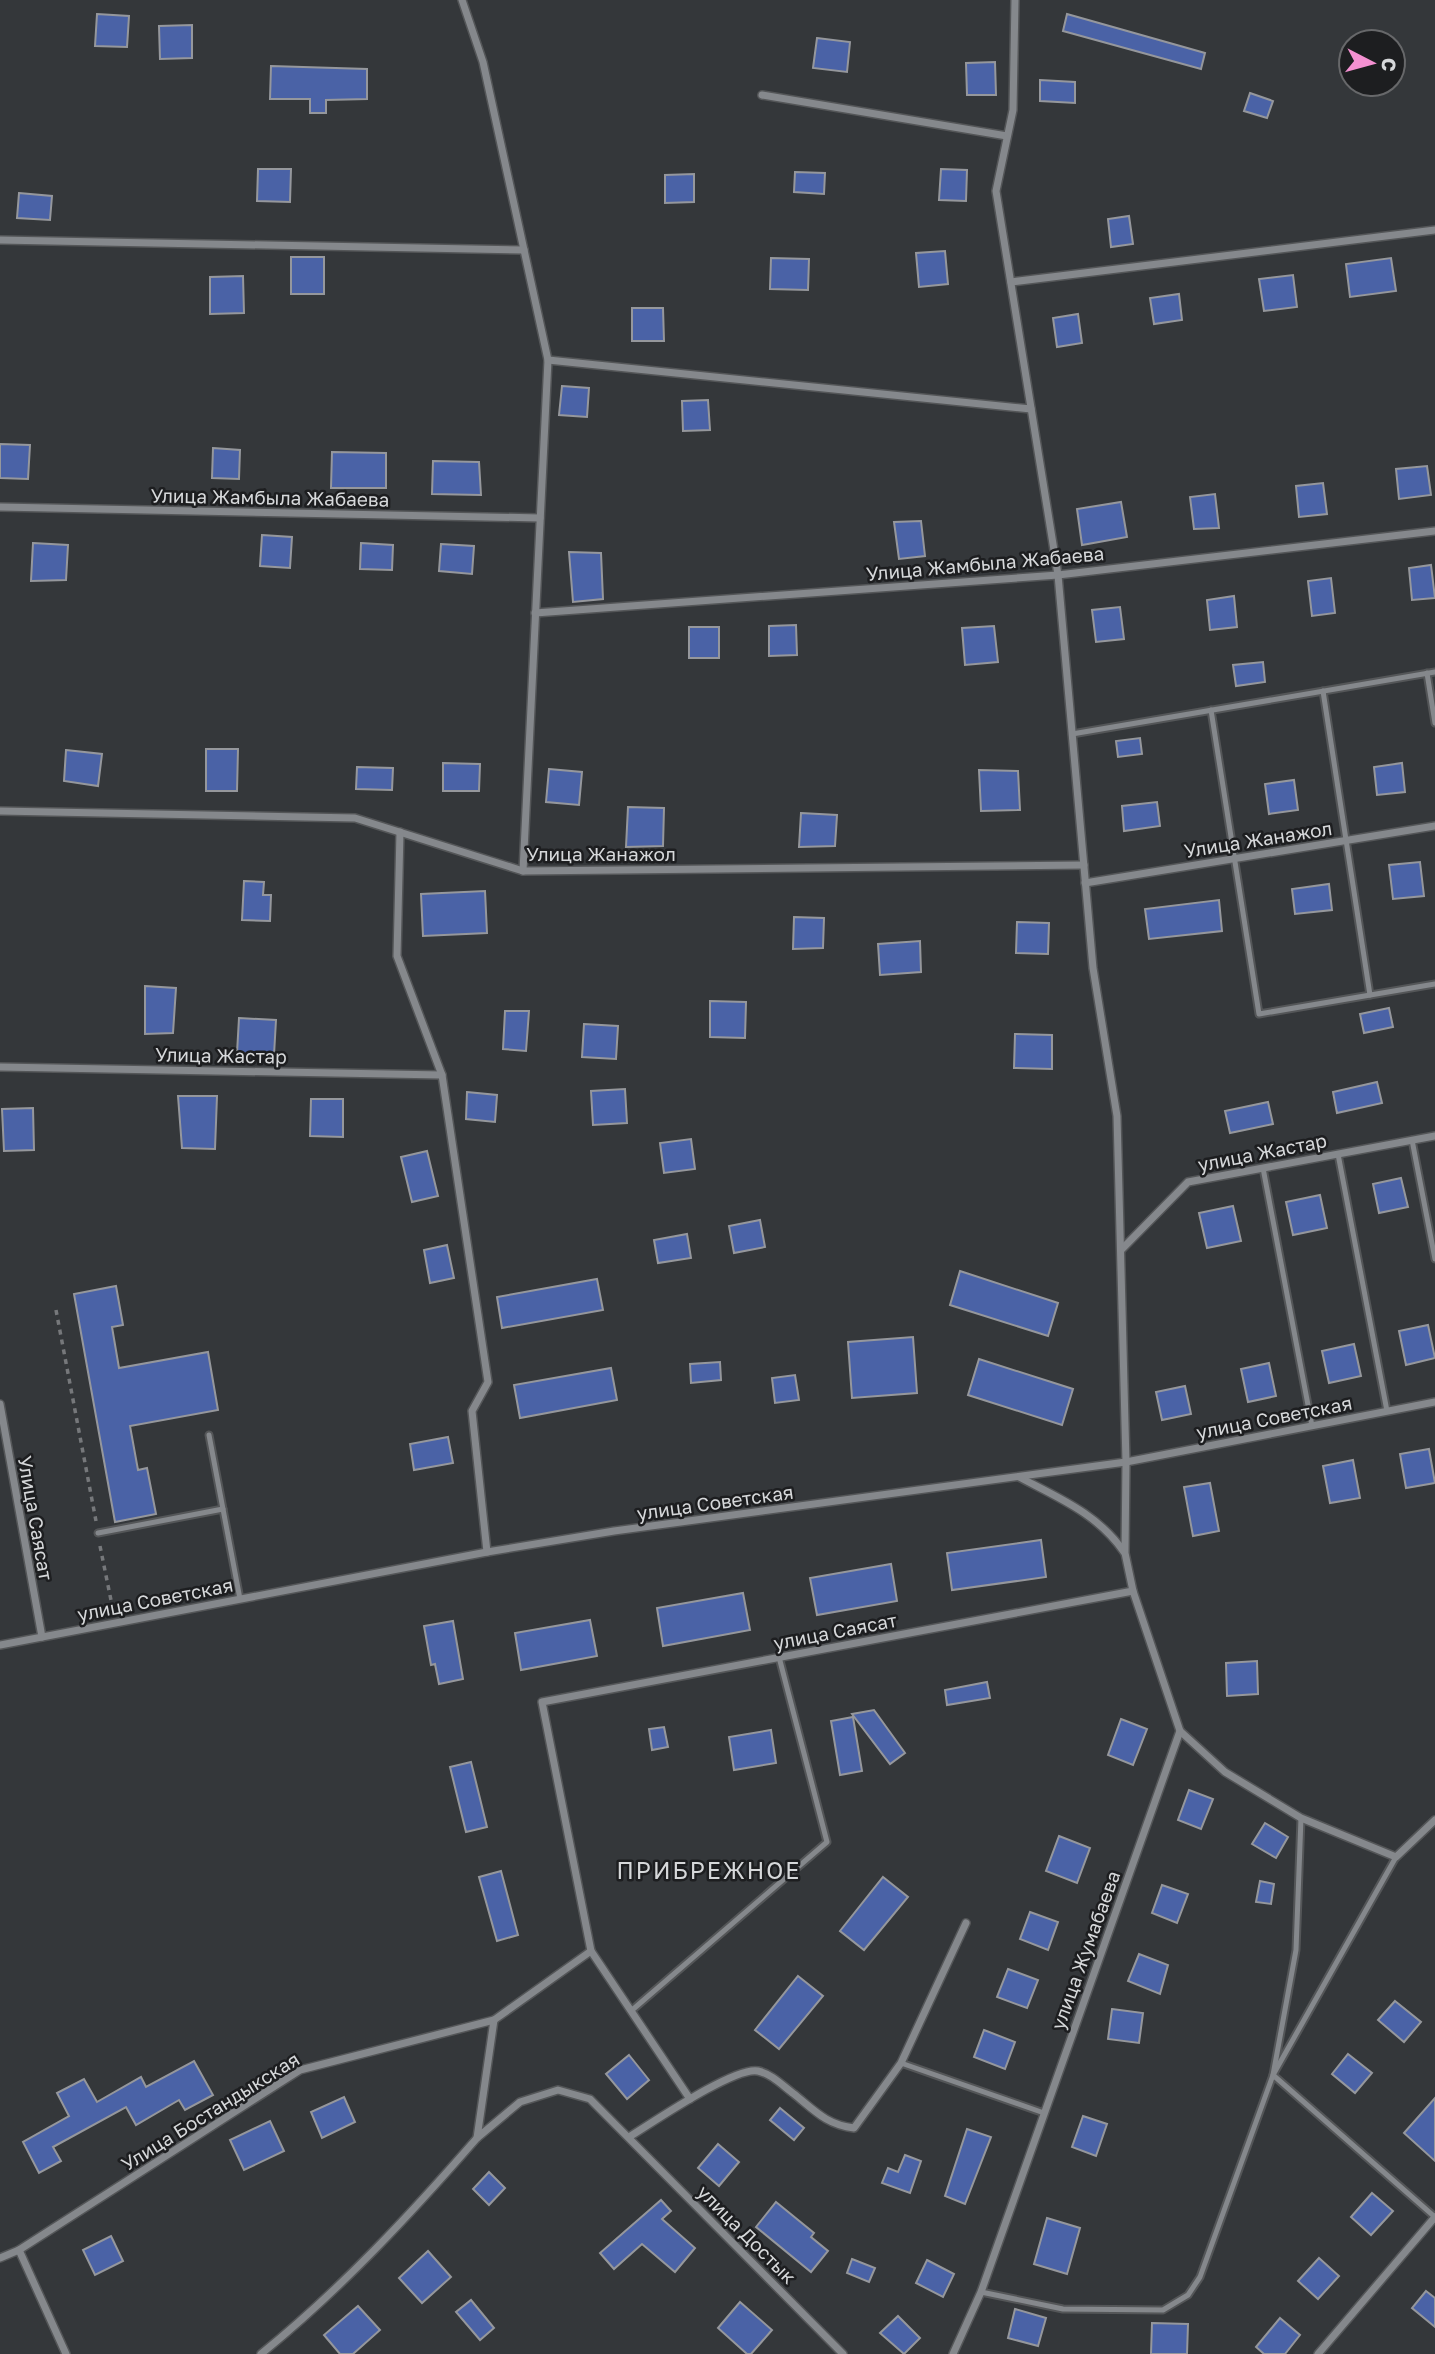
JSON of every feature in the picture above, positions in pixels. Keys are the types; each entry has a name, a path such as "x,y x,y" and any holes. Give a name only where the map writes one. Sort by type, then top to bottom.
{"street":[{"path":"463,0 483,62 548,360 523,871"},
{"path":"1015,0 1013,110 996,191 1058,575 1093,968 1117,1116 1126,1462 1125,1553 1133,1591 1180,1731 1225,1772 1301,1818 1396,1857 1435,1820"},
{"path":"762,95 1007,136"},
{"path":"1011,282 1435,230"},
{"path":"0,240 524,250"},
{"path":"548,360 1031,409"},
{"name":"Улица Жамбыла Жабаева","path":"0,507 540,518"},
{"name":"Улица Жамбыла Жабаева","path":"535,613 1058,575 1435,531"},
{"name":"Улица Жанажол","path":"0,811 355,818 523,871 1084,866"},
{"name":"Улица Жанажол","path":"1085,883 1435,825"},
{"path":"400,832 397,956 442,1075 488,1382 472,1411 487,1552"},
{"name":"Улица Жастар","path":"0,1066 442,1075"},
{"name":"улица Жастар","path":"1121,1250 1188,1182 1435,1136"},
{"name":"улица Советская","path":"0,1645 487,1552 614,1531 1126,1462 1435,1402"},
{"name":"Улица Саясат","path":"0,1404 41,1637"},
{"path":"1019,1477 1088,1513 1109,1531 1125,1553"},
{"name":"улица Саясат","path":"591,1951 542,1702 1133,1591"},
{"name":"улица Жумабаева","path":"953,2354 981,2292 1180,1731"},
{"path":"261,2354 312,2313 400,2227 477,2138 520,2102 558,2090 590,2099 629,2137 690,2099 741,2073 756,2070 769,2075 834,2126 854,2128 901,2063 966,1923"},
{"path":"591,1951 690,2099"},
{"name":"Улица Бостандыкская","path":"0,2258 19,2250 300,2070 494,2020 591,1951"},
{"path":"477,2138 494,2020"},
{"name":"улица Достык","path":"629,2137 843,2354"},
{"path":"1318,2354 1435,2217"},
{"path":"19,2250 66,2354"}],"lane":[{"path":"1072,734 1435,672"},
{"path":"1427,673 1435,723"},
{"path":"1323,691 1370,995"},
{"path":"1212,710 1259,1014 1435,984"},
{"path":"1412,1140 1435,1259"},
{"path":"1338,1154 1387,1411"},
{"path":"1263,1168 1312,1426"},
{"path":"209,1435 240,1599"},
{"path":"98,1533 223,1509"},
{"path":"631,2011 827,1842 779,1657"},
{"path":"981,2292 1063,2309 1163,2310 1188,2295 1200,2277 1273,2075 1296,1950 1301,1818"},
{"path":"1273,2075 1396,1857"},
{"path":"901,2063 1044,2113"},
{"path":"1273,2075 1435,2217"}],"path":[{"path":"56,1310 115,1623"}],"building":[{"path":"97,14 129,16 127,47 95,46"},
{"path":"1067,14 1205,53 1201,69 1063,31"},
{"path":"192,25 192,58 160,59 159,26"},
{"path":"817,38 850,42 847,72 813,68"},
{"path":"995,62 996,95 967,95 966,63"},
{"path":"271,66 367,69 367,99 326,100 326,113 310,113 310,99 270,99"},
{"path":"1040,80 1075,82 1075,103 1040,101"},
{"path":"1250,93 1273,101 1267,118 1244,111"},
{"path":"258,169 291,169 290,202 257,201"},
{"path":"941,169 967,170 966,201 939,200"},
{"path":"795,172 825,173 824,194 794,192"},
{"path":"694,174 694,202 665,203 665,175"},
{"path":"19,193 52,196 50,220 17,218"},
{"path":"1129,216 1133,244 1111,247 1108,219"},
{"path":"945,251 948,284 919,287 916,253"},
{"path":"291,257 324,257 324,294 291,294"},
{"path":"771,258 809,259 808,290 770,289"},
{"path":"1391,258 1396,291 1350,297 1346,264"},
{"path":"1293,275 1297,307 1264,311 1259,279"},
{"path":"243,276 244,313 210,314 210,277"},
{"path":"1179,294 1182,320 1154,324 1150,298"},
{"path":"632,308 663,308 664,341 632,341"},
{"path":"1078,314 1082,343 1057,347 1053,318"},
{"path":"562,386 589,388 587,417 559,415"},
{"path":"708,400 710,430 683,431 682,401"},
{"path":"0,444 30,445 28,479 0,478"},
{"path":"213,448 240,450 239,479 212,478"},
{"path":"332,452 386,453 386,488 331,488"},
{"path":"433,461 479,462 481,495 432,494"},
{"path":"1427,466 1431,495 1399,499 1396,469"},
{"path":"1323,483 1327,514 1299,517 1296,486"},
{"path":"1215,494 1219,528 1194,529 1190,497"},
{"path":"1121,502 1127,537 1082,545 1077,509"},
{"path":"921,521 925,556 899,559 894,522"},
{"path":"262,535 292,537 290,568 260,566"},
{"path":"33,543 68,545 66,580 31,581"},
{"path":"361,543 393,545 392,570 360,569"},
{"path":"441,544 474,546 472,574 439,571"},
{"path":"569,552 601,553 603,599 573,602"},
{"path":"1431,565 1435,598 1412,600 1409,568"},
{"path":"1331,578 1335,613 1312,616 1308,581"},
{"path":"1234,596 1237,627 1210,630 1207,600"},
{"path":"1120,607 1124,639 1096,642 1092,610"},
{"path":"796,625 797,655 769,656 769,626"},
{"path":"994,626 998,662 965,665 962,628"},
{"path":"689,627 719,627 719,658 689,658"},
{"path":"1263,662 1265,682 1236,686 1233,665"},
{"path":"1140,738 1142,754 1118,757 1116,741"},
{"path":"206,749 238,749 237,791 206,791"},
{"path":"66,750 102,754 98,786 64,781"},
{"path":"443,763 480,764 479,791 443,791"},
{"path":"1402,763 1405,792 1377,795 1374,767"},
{"path":"357,767 393,768 392,790 356,789"},
{"path":"549,769 582,772 579,805 546,802"},
{"path":"979,770 1018,771 1020,810 981,811"},
{"path":"1294,780 1298,810 1269,814 1265,784"},
{"path":"1157,802 1160,826 1124,831 1122,806"},
{"path":"628,807 664,808 663,846 626,847"},
{"path":"801,813 837,815 835,846 799,847"},
{"path":"1420,862 1424,896 1393,899 1389,865"},
{"path":"244,881 264,882 263,895 271,895 270,921 242,920"},
{"path":"1329,884 1332,910 1295,914 1292,889"},
{"path":"485,891 487,933 423,936 421,894"},
{"path":"1219,900 1222,931 1149,939 1145,909"},
{"path":"794,917 824,918 823,948 793,949"},
{"path":"1017,922 1049,923 1048,954 1016,953"},
{"path":"920,941 921,972 880,975 878,944"},
{"path":"145,986 176,988 173,1033 145,1034"},
{"path":"710,1001 746,1002 745,1038 710,1037"},
{"path":"1389,1008 1393,1027 1364,1033 1360,1014"},
{"path":"505,1011 529,1011 526,1051 503,1049"},
{"path":"239,1018 276,1020 274,1055 237,1053"},
{"path":"584,1024 618,1026 616,1059 582,1057"},
{"path":"1015,1034 1052,1035 1052,1069 1014,1068"},
{"path":"1377,1082 1382,1103 1337,1113 1333,1092"},
{"path":"625,1089 627,1123 593,1125 591,1091"},
{"path":"467,1092 497,1095 495,1122 466,1119"},
{"path":"178,1096 217,1096 215,1149 182,1148"},
{"path":"311,1099 343,1099 343,1137 310,1136"},
{"path":"1268,1102 1273,1124 1230,1133 1225,1111"},
{"path":"33,1108 34,1150 4,1151 2,1109"},
{"path":"691,1139 695,1169 664,1173 660,1143"},
{"path":"427,1151 438,1196 412,1202 401,1157"},
{"path":"1401,1178 1408,1207 1379,1213 1373,1184"},
{"path":"1320,1195 1327,1228 1293,1235 1286,1202"},
{"path":"1233,1206 1241,1241 1207,1248 1199,1213"},
{"path":"760,1220 765,1247 734,1253 729,1226"},
{"path":"687,1234 691,1258 658,1263 654,1240"},
{"path":"447,1245 454,1278 430,1283 424,1250"},
{"path":"960,1271 1058,1303 1048,1336 950,1305"},
{"path":"597,1279 603,1310 502,1328 497,1297"},
{"path":"116,1286 123,1325 112,1327 119,1368 208,1352 218,1410 130,1426 138,1470 147,1468 156,1514 115,1522 74,1294"},
{"path":"1428,1325 1435,1358 1406,1365 1399,1331"},
{"path":"913,1337 917,1393 852,1398 848,1342"},
{"path":"1354,1344 1361,1376 1329,1383 1322,1351"},
{"path":"979,1359 1073,1389 1062,1425 968,1395"},
{"path":"720,1362 721,1380 691,1383 690,1364"},
{"path":"1269,1363 1276,1396 1248,1402 1241,1369"},
{"path":"611,1368 617,1400 520,1418 514,1385"},
{"path":"795,1375 799,1400 775,1403 772,1378"},
{"path":"1185,1386 1191,1414 1162,1420 1156,1392"},
{"path":"448,1437 453,1463 414,1470 410,1444"},
{"path":"1429,1449 1435,1483 1406,1488 1400,1454"},
{"path":"1353,1460 1360,1498 1330,1503 1323,1466"},
{"path":"1210,1483 1219,1531 1193,1536 1184,1487"},
{"path":"1041,1540 1046,1577 952,1590 947,1553"},
{"path":"891,1564 897,1601 817,1615 810,1578"},
{"path":"743,1593 750,1630 663,1646 657,1608"},
{"path":"590,1620 597,1656 521,1670 515,1633"},
{"path":"453,1621 463,1679 439,1684 435,1664 431,1665 424,1626"},
{"path":"1257,1661 1258,1694 1227,1696 1226,1663"},
{"path":"987,1682 990,1698 947,1705 945,1690"},
{"path":"874,1710 905,1753 890,1764 852,1714"},
{"path":"853,1717 862,1771 840,1775 831,1721"},
{"path":"1121,1719 1147,1729 1133,1765 1108,1755"},
{"path":"664,1727 668,1747 652,1750 649,1729"},
{"path":"771,1730 776,1763 734,1770 729,1737"},
{"path":"471,1762 487,1827 466,1832 450,1767"},
{"path":"1189,1790 1213,1799 1201,1829 1178,1820"},
{"path":"1265,1823 1288,1837 1276,1858 1252,1844"},
{"path":"1059,1836 1090,1848 1077,1883 1046,1871"},
{"path":"501,1871 518,1935 497,1941 479,1877"},
{"path":"883,1877 908,1897 864,1950 840,1931"},
{"path":"1260,1881 1274,1884 1271,1904 1256,1902"},
{"path":"1162,1885 1188,1894 1177,1923 1152,1913"},
{"path":"1030,1912 1058,1922 1048,1950 1020,1939"},
{"path":"1139,1954 1168,1965 1160,1994 1128,1981"},
{"path":"1008,1969 1038,1980 1027,2008 997,1997"},
{"path":"798,1976 823,1996 779,2049 755,2030"},
{"path":"1395,2001 1421,2022 1404,2042 1378,2020"},
{"path":"1112,2009 1143,2013 1139,2043 1108,2039"},
{"path":"984,2030 1015,2042 1005,2069 974,2057"},
{"path":"1348,2054 1372,2073 1355,2093 1332,2074"},
{"path":"629,2055 649,2080 627,2099 606,2074"},
{"path":"194,2061 213,2095 185,2110 179,2100 136,2125 126,2107 53,2147 61,2161 39,2173 23,2142 69,2116 57,2093 84,2079 97,2102 141,2077 146,2087"},
{"path":"344,2097 355,2122 322,2138 311,2112"},
{"path":"1435,2098 1435,2161 1404,2133"},
{"path":"780,2108 804,2128 794,2140 770,2120"},
{"path":"1083,2116 1107,2124 1096,2156 1072,2147"},
{"path":"270,2121 284,2151 244,2170 230,2140"},
{"path":"967,2129 991,2137 965,2204 945,2196"},
{"path":"718,2144 739,2162 719,2186 698,2168"},
{"path":"905,2155 921,2161 910,2193 882,2183 888,2168 898,2172"},
{"path":"489,2172 505,2188 489,2205 473,2189"},
{"path":"1372,2193 1393,2211 1371,2235 1351,2217"},
{"path":"661,2200 671,2211 662,2219 695,2248 675,2272 642,2244 614,2269 600,2253"},
{"path":"776,2202 814,2233 811,2237 828,2251 811,2272 756,2227"},
{"path":"1047,2218 1080,2228 1067,2274 1034,2264"},
{"path":"111,2236 123,2261 95,2275 83,2250"},
{"path":"428,2251 451,2277 422,2303 399,2278"},
{"path":"1319,2258 1339,2276 1318,2299 1298,2281"},
{"path":"852,2259 875,2268 869,2282 847,2273"},
{"path":"927,2260 954,2274 943,2297 916,2283"},
{"path":"1426,2291 1435,2298 1435,2327 1412,2308"},
{"path":"471,2300 494,2328 480,2340 456,2312"},
{"path":"740,2302 772,2330 751,2354 747,2354 718,2328"},
{"path":"358,2306 380,2330 353,2354 340,2354 324,2335"},
{"path":"1015,2309 1046,2318 1038,2346 1008,2338"},
{"path":"898,2316 920,2338 904,2354 880,2333"},
{"path":"1280,2318 1300,2335 1285,2354 1264,2354 1256,2347"},
{"path":"1152,2323 1188,2324 1187,2354 1151,2354"}],"district":[{"name":"ПРИБРЕЖНОЕ","path":"709,1870"}]}
